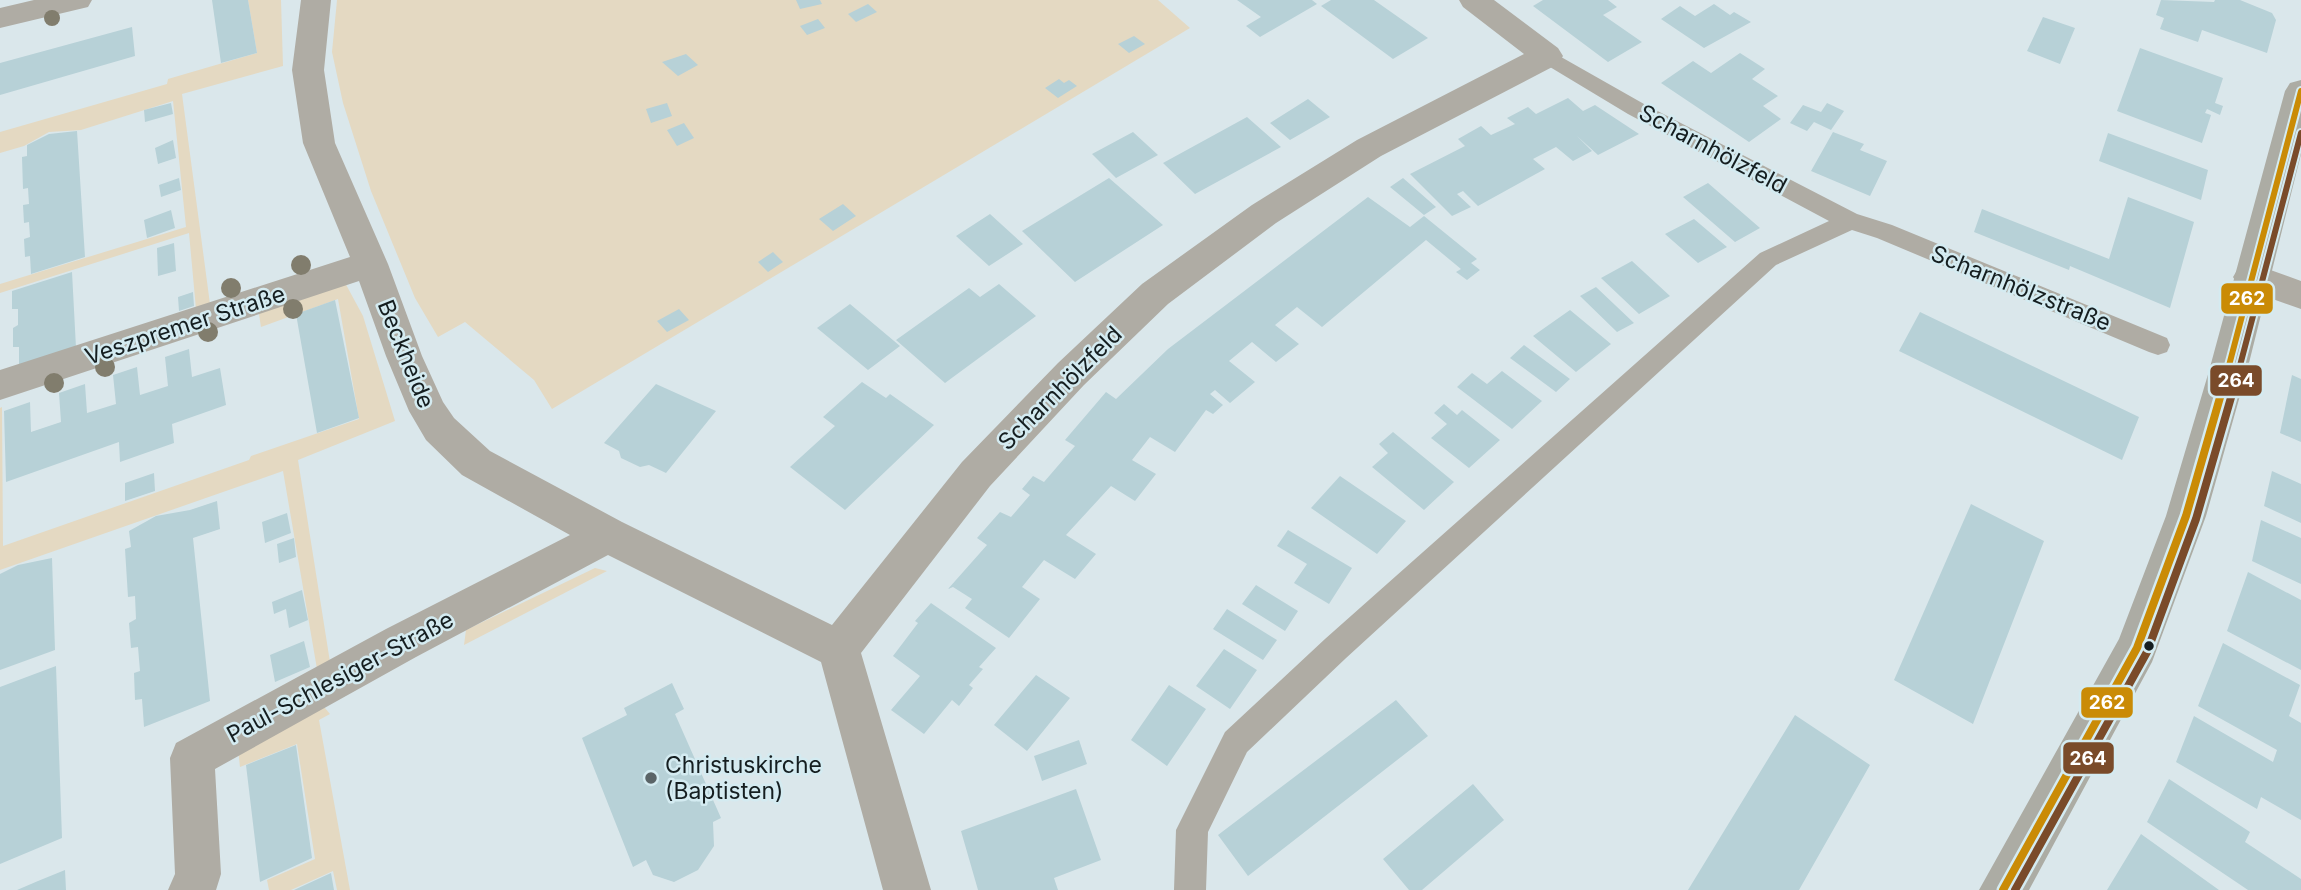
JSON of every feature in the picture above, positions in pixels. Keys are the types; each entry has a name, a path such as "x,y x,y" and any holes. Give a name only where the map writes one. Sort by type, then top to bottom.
{"main road":[{"path":"2003,890 2137,648 2186,516 2301,91"}],"street":[{"path":"0,18 77,0"},
{"name":"Beckheide","path":"316,0 308,71 319,143 428,411 440,429 476,463 608,536 839,649"},
{"name":"Scharnhölzfeld","path":"839,649 976,474 1071,374 1155,294 1264,214 1369,148 1547,57 1474,0"},
{"name":"Veszpremer Straße","path":"0,385 370,264"},
{"path":"2251,277 2301,295"},
{"name":"Paul-Schlesiger-Straße","path":"197,889 192,758 401,643 608,536"},
{"path":"839,649 907,890"}],"lane":[{"name":"Scharnhölzfeld","path":"1547,57 1636,109 1850,221 1884,231"},
{"path":"1190,890 1192,830 1236,742 1345,640 1768,259 1850,221"},
{"name":"Scharnhölzstraße","path":"1884,231 2158,345"}],"shaded area":[{"path":"248,0 281,0 283,66 182,94 210,304 196,309 189,233 0,293 0,284 186,227 173,101 81,130 49,132 24,146 0,153 0,132 167,84 168,79 257,53"},
{"path":"337,0 1158,0 1190,28 552,409 534,380 465,322 438,337 415,298 371,191 343,103 332,52"},
{"path":"343,279 363,316 395,421 298,460 330,662 317,669 283,471 0,570 0,408 2,407 3,546 359,419 338,299 261,327 258,308"},
{"path":"595,568 607,571 464,645 466,630"},
{"path":"320,702 330,714 319,720 350,890 337,890 333,871 291,890 269,890 267,880 315,859 297,744 240,767 238,749"}],"building":[{"path":"212,0 248,0 257,53 221,63"},
{"path":"796,0 820,0 822,4 800,9"},
{"path":"1237,0 1312,0 1317,4 1260,37 1246,26 1261,17"},
{"path":"1331,0 1374,0 1428,38 1393,59 1321,6"},
{"path":"1543,0 1608,0 1617,7 1603,15 1642,42 1608,62 1533,6"},
{"path":"2161,0 2240,0 2272,13 2276,20 2267,53 2202,30 2198,42 2160,29 2164,18 2156,15"},
{"path":"868,4 877,12 856,22 848,14"},
{"path":"1714,4 1730,15 1734,12 1751,22 1704,48 1661,19 1680,6 1695,16"},
{"path":"2043,17 2075,28 2060,64 2027,51"},
{"path":"818,19 825,28 807,35 800,26"},
{"path":"132,27 135,56 0,95 0,63"},
{"path":"1134,36 1145,44 1129,53 1118,44"},
{"path":"2140,48 2223,78 2215,103 2223,106 2220,115 2207,109 2205,113 2211,115 2202,143 2117,111"},
{"path":"1740,53 1765,69 1752,79 1778,96 1763,106 1781,119 1749,142 1661,83 1693,61 1711,73"},
{"path":"686,54 698,65 678,76 662,62"},
{"path":"1059,79 1064,83 1069,80 1077,86 1058,98 1045,88"},
{"path":"1568,98 1583,111 1595,105 1639,134 1598,155 1577,136 1592,151 1573,161 1556,147 1533,159 1545,169 1478,206 1463,191 1457,194 1471,207 1452,216 1410,174 1465,146 1458,139 1481,126 1491,135 1515,124 1507,118 1528,107 1536,114"},
{"path":"1308,99 1330,117 1290,140 1270,123"},
{"path":"171,103 173,114 145,122 144,110"},
{"path":"667,103 672,116 651,123 646,109"},
{"path":"1827,103 1844,111 1831,130 1814,122 1807,131 1790,123 1803,105 1821,112"},
{"path":"1247,117 1281,147 1195,194 1163,163"},
{"path":"684,123 694,138 677,146 667,130"},
{"path":"77,131 85,257 31,274 30,256 25,257 24,239 30,237 29,222 24,223 23,205 29,204 28,188 23,189 22,157 27,156 27,145 49,134"},
{"path":"1133,132 1158,155 1116,178 1092,154"},
{"path":"1833,132 1864,144 1860,150 1887,161 1870,196 1811,171"},
{"path":"2108,133 2208,170 2201,200 2099,161"},
{"path":"173,140 176,158 158,164 155,148"},
{"path":"179,178 181,190 161,197 159,185"},
{"path":"1109,178 1163,225 1075,282 1022,231"},
{"path":"1403,178 1436,207 1424,215 1390,187"},
{"path":"1708,183 1760,228 1735,242 1683,197"},
{"path":"1368,197 1410,227 1424,216 1477,259 1471,263 1480,270 1467,280 1456,272 1461,269 1426,240 1322,327 1297,307 1275,325 1299,344 1276,362 1252,342 1229,361 1255,382 1230,403 1215,390 1210,394 1223,405 1213,414 1206,410 1175,452 1150,437 1132,460 1156,474 1135,501 1111,486 1066,535 1096,554 1075,579 1044,560 1022,587 1040,599 1009,638 965,608 972,599 953,587 948,589 987,545 977,538 1000,512 1011,517 1030,495 1022,489 1033,476 1044,482 1075,446 1065,440 1106,392 1116,399 1168,349"},
{"path":"2128,197 2194,222 2170,308 2070,266 2069,270 1974,232 1982,209 2109,259"},
{"path":"843,204 856,216 833,231 819,219"},
{"path":"171,210 175,228 147,238 144,220"},
{"path":"990,214 1023,244 989,266 956,236"},
{"path":"1694,219 1727,247 1698,263 1665,234"},
{"path":"174,243 176,271 158,276 157,248"},
{"path":"773,252 783,262 768,272 758,262"},
{"path":"1632,261 1670,296 1639,314 1601,278"},
{"path":"72,272 76,348 19,366 19,347 13,347 13,328 18,325 18,309 12,309 12,291"},
{"path":"999,284 1036,316 945,383 896,340 969,288 980,297"},
{"path":"1596,287 1634,323 1617,332 1580,296"},
{"path":"193,292 194,306 179,311 178,297"},
{"path":"335,300 359,418 317,433 296,314"},
{"path":"850,304 900,346 868,370 817,328"},
{"path":"679,309 689,320 667,332 657,321"},
{"path":"1570,310 1611,344 1576,372 1533,336"},
{"path":"1920,312 2139,417 2122,460 1899,351"},
{"path":"1524,345 1570,379 1556,392 1510,358"},
{"path":"189,349 192,377 220,368 226,405 172,424 174,443 120,462 119,442 6,482 4,411 30,402 31,432 61,422 59,393 85,384 87,413 116,404 113,375 137,367 140,395 168,386 165,357"},
{"path":"1502,371 1542,401 1512,429 1457,387 1472,373 1487,384"},
{"path":"2292,375 2301,379 2301,442 2280,433"},
{"path":"862,382 886,398 890,394 934,425 845,510 790,467 835,426 823,417"},
{"path":"656,384 716,411 666,473 649,465 640,467 621,458 619,451 604,443"},
{"path":"1444,404 1457,415 1462,410 1500,440 1469,468 1431,438 1447,424 1434,413"},
{"path":"1393,432 1454,482 1424,510 1372,467 1388,453 1379,444"},
{"path":"2272,471 2301,484 2301,523 2264,506"},
{"path":"154,473 155,491 125,501 125,483"},
{"path":"1340,476 1406,521 1377,554 1311,508"},
{"path":"217,501 220,529 193,538 210,701 144,727 142,699 135,700 134,673 140,671 138,647 131,648 129,623 136,619 135,596 128,597 125,549 131,547 129,531 156,516 190,510"},
{"path":"1971,504 2044,541 1973,724 1894,680"},
{"path":"287,513 291,533 265,543 262,522"},
{"path":"2261,520 2301,538 2301,584 2252,561"},
{"path":"1288,530 1352,568 1329,604 1294,583 1307,564 1277,546"},
{"path":"294,538 296,557 279,563 277,544"},
{"path":"52,558 55,650 0,670 0,574 18,565"},
{"path":"2248,572 2301,600 2301,670 2227,631"},
{"path":"1256,585 1298,611 1285,631 1242,604"},
{"path":"302,590 308,620 289,628 286,609 274,614 272,602"},
{"path":"931,603 996,648 979,667 983,669 969,685 973,688 959,706 952,700 924,734 891,710 920,676 893,656 918,623 915,621"},
{"path":"1227,609 1277,640 1263,660 1213,629"},
{"path":"304,641 310,667 275,682 270,655"},
{"path":"2223,643 2300,685 2289,716 2301,723 2301,820 2261,797 2257,809 2176,762 2194,716 2273,762 2277,750 2198,706"},
{"path":"1224,649 1257,670 1230,709 1196,686"},
{"path":"56,666 62,838 0,864 0,687"},
{"path":"1036,675 1070,698 1027,751 994,725"},
{"name":"Christuskirche (Baptisten)","path":"672,683 684,709 675,714 721,818 713,822 714,846 698,870 674,882 653,875 646,860 633,867 582,738 627,715 624,708"},
{"path":"1169,685 1206,709 1167,766 1131,740"},
{"path":"1396,700 1428,736 1248,876 1218,835"},
{"path":"1795,715 1870,765 1799,890 1688,890"},
{"path":"1079,740 1087,764 1042,781 1034,756"},
{"path":"296,745 312,858 260,882 246,765"},
{"path":"2169,779 2250,832 2245,842 2301,879 2301,890 2248,890 2147,822"},
{"path":"1473,784 1504,820 1422,890 1409,890 1383,859"},
{"path":"1076,789 1101,860 1054,878 1058,890 978,890 961,831"},
{"path":"2141,834 2219,890 2107,890"},
{"path":"65,870 66,890 17,890 38,881"},
{"path":"331,873 334,890 294,890"}],"transit line":[{"name":"262","path":"2003,890 2137,648 2186,516 2228,371 2301,91"},
{"name":"264","path":"2015,890 2147,652 2196,519 2238,374 2301,133"}],"place":[{"name":"Christuskirche (Baptisten)","path":"651,778"}]}
